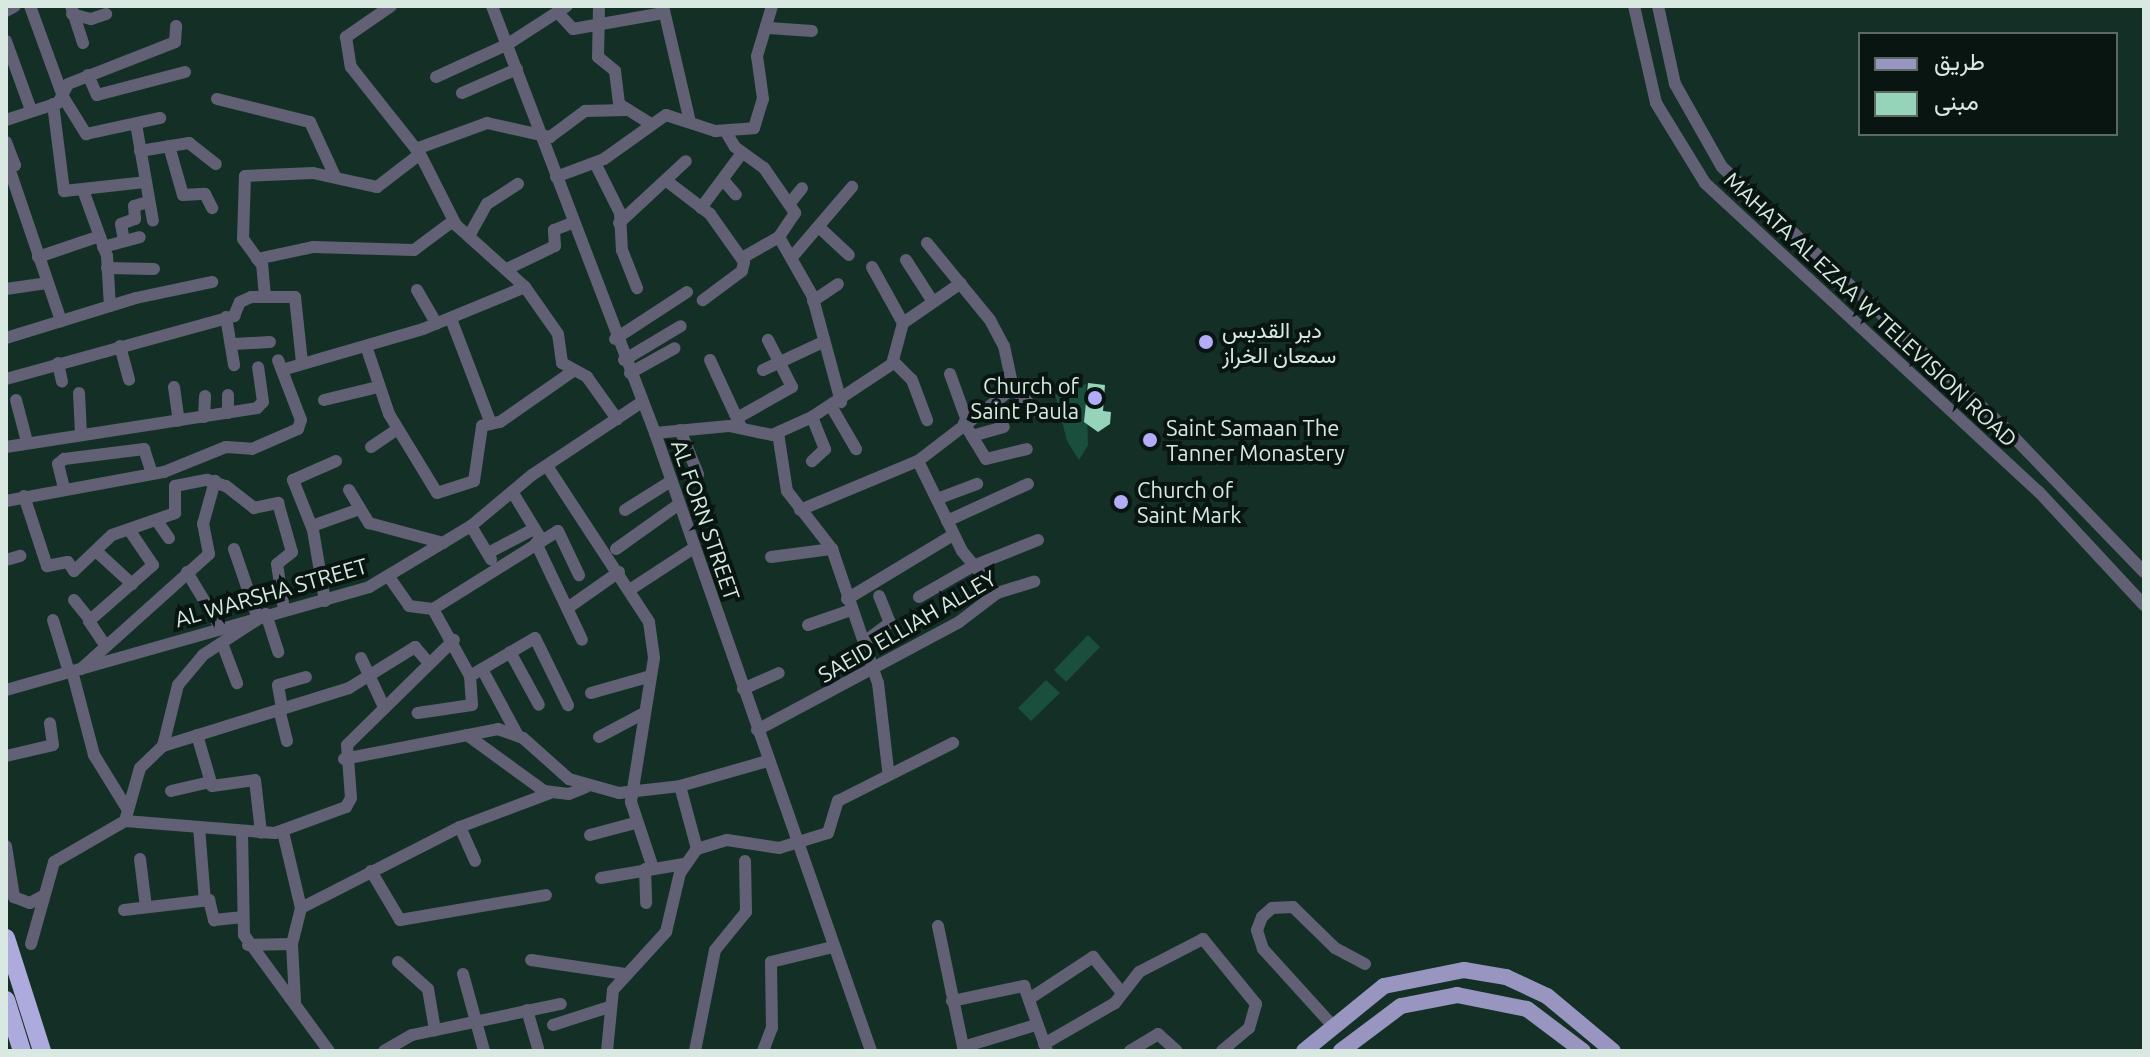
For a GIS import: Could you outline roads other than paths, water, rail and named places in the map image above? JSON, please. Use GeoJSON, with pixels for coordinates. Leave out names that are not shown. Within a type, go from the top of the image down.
{"type":"FeatureCollection","features":[{"type":"Feature","properties":{"kind":"highway"},"geometry":{"type":"LineString","coordinates":[[6,938],[42,1051]]}},
{"type":"Feature","properties":{"kind":"highway"},"geometry":{"type":"LineString","coordinates":[[6,1000],[22,1051]]}},
{"type":"Feature","properties":{"kind":"main road"},"geometry":{"type":"LineString","coordinates":[[1304,1051],[1332,1025],[1384,986],[1464,970],[1506,977],[1547,996],[1613,1051]]}},
{"type":"Feature","properties":{"kind":"main road"},"geometry":{"type":"LineString","coordinates":[[1341,1051],[1389,1012],[1457,995],[1527,1009],[1583,1051]]}},
{"type":"Feature","properties":{"kind":"street"},"geometry":{"type":"LineString","coordinates":[[6,11],[15,6]]}},
{"type":"Feature","properties":{"kind":"street"},"geometry":{"type":"LineString","coordinates":[[30,6],[59,97],[63,190],[145,182]]}},
{"type":"Feature","properties":{"kind":"street"},"geometry":{"type":"LineString","coordinates":[[391,6],[348,35],[344,45],[358,77],[418,152],[453,221],[509,268],[525,287],[550,319],[562,363],[587,377],[617,419]]}},
{"type":"Feature","properties":{"kind":"street","name":"AL FORN STREET"},"geometry":{"type":"LineString","coordinates":[[492,6],[615,339],[655,433],[796,845],[871,1051]]}},
{"type":"Feature","properties":{"kind":"street"},"geometry":{"type":"LineString","coordinates":[[599,6],[603,23],[598,57],[615,71],[617,96],[626,110]]}},
{"type":"Feature","properties":{"kind":"street"},"geometry":{"type":"LineString","coordinates":[[556,177],[595,163],[649,123],[666,115],[689,118],[726,132],[748,132],[758,121],[757,56],[769,28],[772,6]]}},
{"type":"Feature","properties":{"kind":"street","name":"MAHATA AL EZAA W TELEVISION ROAD"},"geometry":{"type":"LineString","coordinates":[[1634,6],[1647,79],[1683,154],[1735,212],[2039,492],[2144,605]]}},
{"type":"Feature","properties":{"kind":"street"},"geometry":{"type":"LineString","coordinates":[[436,77],[508,44],[563,10],[569,29],[663,9],[689,118]]}},
{"type":"Feature","properties":{"kind":"street","name":"MAHATA AL EZAA W TELEVISION ROAD"},"geometry":{"type":"LineString","coordinates":[[1661,9],[1675,84],[1705,142],[1749,196],[1825,262],[2055,477],[2144,572]]}},
{"type":"Feature","properties":{"kind":"street"},"geometry":{"type":"LineString","coordinates":[[71,10],[91,19],[106,14]]}},
{"type":"Feature","properties":{"kind":"street"},"geometry":{"type":"LineString","coordinates":[[71,10],[83,43]]}},
{"type":"Feature","properties":{"kind":"street"},"geometry":{"type":"LineString","coordinates":[[6,119],[59,97],[88,75],[175,42],[176,26]]}},
{"type":"Feature","properties":{"kind":"street"},"geometry":{"type":"LineString","coordinates":[[769,28],[812,31]]}},
{"type":"Feature","properties":{"kind":"street"},"geometry":{"type":"LineString","coordinates":[[6,41],[14,78],[31,110]]}},
{"type":"Feature","properties":{"kind":"street"},"geometry":{"type":"LineString","coordinates":[[462,93],[517,69]]}},
{"type":"Feature","properties":{"kind":"street"},"geometry":{"type":"LineString","coordinates":[[88,75],[100,95],[185,72]]}},
{"type":"Feature","properties":{"kind":"street"},"geometry":{"type":"LineString","coordinates":[[59,97],[86,134],[160,118]]}},
{"type":"Feature","properties":{"kind":"street"},"geometry":{"type":"LineString","coordinates":[[217,99],[310,122],[335,176]]}},
{"type":"Feature","properties":{"kind":"street"},"geometry":{"type":"LineString","coordinates":[[265,297],[257,259],[243,239],[245,176],[335,176],[359,185],[386,185],[418,152],[487,123],[541,135],[556,135],[592,108],[626,110],[649,123]]}},
{"type":"Feature","properties":{"kind":"street"},"geometry":{"type":"LineString","coordinates":[[136,124],[153,221]]}},
{"type":"Feature","properties":{"kind":"street"},"geometry":{"type":"LineString","coordinates":[[726,132],[742,153],[764,168],[795,213],[779,237],[742,258]]}},
{"type":"Feature","properties":{"kind":"street"},"geometry":{"type":"LineString","coordinates":[[6,142],[10,168],[61,321]]}},
{"type":"Feature","properties":{"kind":"street"},"geometry":{"type":"LineString","coordinates":[[1683,154],[1705,142]]}},
{"type":"Feature","properties":{"kind":"street"},"geometry":{"type":"LineString","coordinates":[[140,151],[194,144],[216,164]]}},
{"type":"Feature","properties":{"kind":"street"},"geometry":{"type":"LineString","coordinates":[[169,146],[183,195],[205,194],[212,208]]}},
{"type":"Feature","properties":{"kind":"street"},"geometry":{"type":"LineString","coordinates":[[736,195],[724,181],[723,172],[742,153]]}},
{"type":"Feature","properties":{"kind":"street"},"geometry":{"type":"LineString","coordinates":[[619,223],[668,182],[686,161]]}},
{"type":"Feature","properties":{"kind":"street"},"geometry":{"type":"LineString","coordinates":[[10,168],[29,162]]}},
{"type":"Feature","properties":{"kind":"street"},"geometry":{"type":"LineString","coordinates":[[595,163],[620,213],[619,223],[637,288]]}},
{"type":"Feature","properties":{"kind":"street"},"geometry":{"type":"LineString","coordinates":[[701,208],[724,181]]}},
{"type":"Feature","properties":{"kind":"street"},"geometry":{"type":"LineString","coordinates":[[668,182],[701,208],[742,258],[742,271],[703,300]]}},
{"type":"Feature","properties":{"kind":"street"},"geometry":{"type":"LineString","coordinates":[[469,236],[487,204],[518,184]]}},
{"type":"Feature","properties":{"kind":"street"},"geometry":{"type":"LineString","coordinates":[[793,256],[821,229],[852,187]]}},
{"type":"Feature","properties":{"kind":"street"},"geometry":{"type":"LineString","coordinates":[[790,203],[802,188]]}},
{"type":"Feature","properties":{"kind":"street"},"geometry":{"type":"LineString","coordinates":[[83,190],[102,241],[110,306]]}},
{"type":"Feature","properties":{"kind":"street"},"geometry":{"type":"LineString","coordinates":[[124,241],[121,224],[135,219],[134,206],[148,202]]}},
{"type":"Feature","properties":{"kind":"street"},"geometry":{"type":"LineString","coordinates":[[257,259],[313,247],[414,250],[453,221]]}},
{"type":"Feature","properties":{"kind":"street"},"geometry":{"type":"LineString","coordinates":[[509,268],[557,245],[554,230],[572,223]]}},
{"type":"Feature","properties":{"kind":"street"},"geometry":{"type":"LineString","coordinates":[[821,229],[849,255]]}},
{"type":"Feature","properties":{"kind":"street"},"geometry":{"type":"LineString","coordinates":[[38,257],[102,241],[140,237]]}},
{"type":"Feature","properties":{"kind":"street"},"geometry":{"type":"LineString","coordinates":[[779,237],[793,256],[813,301],[836,404],[856,449]]}},
{"type":"Feature","properties":{"kind":"street"},"geometry":{"type":"LineString","coordinates":[[927,243],[997,331],[1013,388],[1039,413]]}},
{"type":"Feature","properties":{"kind":"street"},"geometry":{"type":"LineString","coordinates":[[906,260],[933,302]]}},
{"type":"Feature","properties":{"kind":"street"},"geometry":{"type":"LineString","coordinates":[[1809,277],[1812,264],[1825,262]]}},
{"type":"Feature","properties":{"kind":"street"},"geometry":{"type":"LineString","coordinates":[[107,268],[131,264],[154,269]]}},
{"type":"Feature","properties":{"kind":"street"},"geometry":{"type":"LineString","coordinates":[[655,433],[739,423],[778,433],[836,404],[894,362],[903,323],[872,267]]}},
{"type":"Feature","properties":{"kind":"street"},"geometry":{"type":"LineString","coordinates":[[6,338],[110,306],[212,282]]}},
{"type":"Feature","properties":{"kind":"street"},"geometry":{"type":"LineString","coordinates":[[6,289],[47,283]]}},
{"type":"Feature","properties":{"kind":"street"},"geometry":{"type":"LineString","coordinates":[[903,323],[961,283]]}},
{"type":"Feature","properties":{"kind":"street"},"geometry":{"type":"LineString","coordinates":[[813,301],[838,284]]}},
{"type":"Feature","properties":{"kind":"street"},"geometry":{"type":"LineString","coordinates":[[6,501],[152,474],[226,447],[252,449],[298,429],[301,420],[280,365],[366,346],[437,324],[525,287]]}},
{"type":"Feature","properties":{"kind":"street"},"geometry":{"type":"LineString","coordinates":[[417,290],[437,324]]}},
{"type":"Feature","properties":{"kind":"street"},"geometry":{"type":"LineString","coordinates":[[615,339],[687,292]]}},
{"type":"Feature","properties":{"kind":"street"},"geometry":{"type":"LineString","coordinates":[[6,379],[236,314],[243,300],[265,297],[296,300],[302,362]]}},
{"type":"Feature","properties":{"kind":"street"},"geometry":{"type":"LineString","coordinates":[[226,317],[233,344],[234,365]]}},
{"type":"Feature","properties":{"kind":"street"},"geometry":{"type":"LineString","coordinates":[[451,319],[491,424]]}},
{"type":"Feature","properties":{"kind":"street"},"geometry":{"type":"LineString","coordinates":[[624,360],[681,326]]}},
{"type":"Feature","properties":{"kind":"street"},"geometry":{"type":"LineString","coordinates":[[739,423],[790,390],[781,363],[768,340]]}},
{"type":"Feature","properties":{"kind":"street"},"geometry":{"type":"LineString","coordinates":[[233,344],[270,342]]}},
{"type":"Feature","properties":{"kind":"street"},"geometry":{"type":"LineString","coordinates":[[763,370],[823,342]]}},
{"type":"Feature","properties":{"kind":"street"},"geometry":{"type":"LineString","coordinates":[[120,346],[129,380]]}},
{"type":"Feature","properties":{"kind":"street"},"geometry":{"type":"LineString","coordinates":[[366,346],[378,387],[398,429],[433,491],[441,493],[474,481],[480,468],[479,429],[573,371]]}},
{"type":"Feature","properties":{"kind":"street"},"geometry":{"type":"LineString","coordinates":[[630,373],[675,348]]}},
{"type":"Feature","properties":{"kind":"street"},"geometry":{"type":"LineString","coordinates":[[710,360],[739,423]]}},
{"type":"Feature","properties":{"kind":"street"},"geometry":{"type":"LineString","coordinates":[[894,362],[912,380],[927,420]]}},
{"type":"Feature","properties":{"kind":"street"},"geometry":{"type":"LineString","coordinates":[[58,363],[62,382]]}},
{"type":"Feature","properties":{"kind":"street"},"geometry":{"type":"LineString","coordinates":[[6,447],[263,405],[258,367]]}},
{"type":"Feature","properties":{"kind":"street"},"geometry":{"type":"LineString","coordinates":[[950,374],[965,422],[986,459],[1027,449]]}},
{"type":"Feature","properties":{"kind":"street"},"geometry":{"type":"LineString","coordinates":[[174,387],[179,421]]}},
{"type":"Feature","properties":{"kind":"street"},"geometry":{"type":"LineString","coordinates":[[324,400],[378,387]]}},
{"type":"Feature","properties":{"kind":"street"},"geometry":{"type":"LineString","coordinates":[[800,510],[918,461],[1013,388]]}},
{"type":"Feature","properties":{"kind":"street"},"geometry":{"type":"LineString","coordinates":[[79,393],[81,434]]}},
{"type":"Feature","properties":{"kind":"street"},"geometry":{"type":"LineString","coordinates":[[228,395],[228,413]]}},
{"type":"Feature","properties":{"kind":"street"},"geometry":{"type":"LineString","coordinates":[[204,417],[205,396]]}},
{"type":"Feature","properties":{"kind":"street"},"geometry":{"type":"LineString","coordinates":[[16,400],[27,442]]}},
{"type":"Feature","properties":{"kind":"street","name":"AL WARSHA STREET"},"geometry":{"type":"LineString","coordinates":[[6,690],[261,615],[325,601],[389,577],[471,526],[547,466],[642,402]]}},
{"type":"Feature","properties":{"kind":"street"},"geometry":{"type":"LineString","coordinates":[[812,417],[825,449],[812,461]]}},
{"type":"Feature","properties":{"kind":"street"},"geometry":{"type":"LineString","coordinates":[[972,436],[1004,427]]}},
{"type":"Feature","properties":{"kind":"street"},"geometry":{"type":"LineString","coordinates":[[371,447],[398,429]]}},
{"type":"Feature","properties":{"kind":"street"},"geometry":{"type":"LineString","coordinates":[[680,430],[698,474]]}},
{"type":"Feature","properties":{"kind":"street"},"geometry":{"type":"LineString","coordinates":[[778,433],[787,491],[832,549],[871,665],[888,770]]}},
{"type":"Feature","properties":{"kind":"street"},"geometry":{"type":"LineString","coordinates":[[64,488],[62,460],[144,449],[152,474]]}},
{"type":"Feature","properties":{"kind":"street"},"geometry":{"type":"LineString","coordinates":[[325,601],[312,528],[295,477],[336,461]]}},
{"type":"Feature","properties":{"kind":"street"},"geometry":{"type":"LineString","coordinates":[[918,461],[953,535],[973,566],[997,593]]}},
{"type":"Feature","properties":{"kind":"street"},"geometry":{"type":"LineString","coordinates":[[547,466],[631,589],[649,622],[651,676],[642,714],[632,792],[635,823],[649,869],[646,903]]}},
{"type":"Feature","properties":{"kind":"street"},"geometry":{"type":"LineString","coordinates":[[2039,492],[2055,477]]}},
{"type":"Feature","properties":{"kind":"street"},"geometry":{"type":"LineString","coordinates":[[24,496],[46,564],[53,568],[68,562],[76,571],[112,535],[175,513],[173,488],[215,481],[254,508],[278,503],[292,554],[277,564],[284,610]]}},
{"type":"Feature","properties":{"kind":"street"},"geometry":{"type":"LineString","coordinates":[[74,671],[210,551],[203,524],[215,481]]}},
{"type":"Feature","properties":{"kind":"street"},"geometry":{"type":"LineString","coordinates":[[625,510],[671,481]]}},
{"type":"Feature","properties":{"kind":"street"},"geometry":{"type":"LineString","coordinates":[[937,499],[977,484]]}},
{"type":"Feature","properties":{"kind":"street"},"geometry":{"type":"LineString","coordinates":[[947,521],[1028,484]]}},
{"type":"Feature","properties":{"kind":"street"},"geometry":{"type":"LineString","coordinates":[[349,490],[357,510],[379,529],[443,543]]}},
{"type":"Feature","properties":{"kind":"street"},"geometry":{"type":"LineString","coordinates":[[513,493],[537,537],[582,640]]}},
{"type":"Feature","properties":{"kind":"street"},"geometry":{"type":"LineString","coordinates":[[616,549],[679,504]]}},
{"type":"Feature","properties":{"kind":"street"},"geometry":{"type":"LineString","coordinates":[[287,533],[312,528],[357,510]]}},
{"type":"Feature","properties":{"kind":"street"},"geometry":{"type":"LineString","coordinates":[[157,521],[169,538]]}},
{"type":"Feature","properties":{"kind":"street"},"geometry":{"type":"LineString","coordinates":[[471,526],[497,568]]}},
{"type":"Feature","properties":{"kind":"street"},"geometry":{"type":"LineString","coordinates":[[90,620],[153,562],[130,531]]}},
{"type":"Feature","properties":{"kind":"street"},"geometry":{"type":"LineString","coordinates":[[488,553],[558,531],[579,575]]}},
{"type":"Feature","properties":{"kind":"street"},"geometry":{"type":"LineString","coordinates":[[808,625],[849,605],[953,535]]}},
{"type":"Feature","properties":{"kind":"street"},"geometry":{"type":"LineString","coordinates":[[389,577],[409,606],[433,609],[497,568],[537,537]]}},
{"type":"Feature","properties":{"kind":"street"},"geometry":{"type":"LineString","coordinates":[[919,597],[973,566],[1038,540]]}},
{"type":"Feature","properties":{"kind":"street"},"geometry":{"type":"LineString","coordinates":[[631,589],[694,548]]}},
{"type":"Feature","properties":{"kind":"street"},"geometry":{"type":"LineString","coordinates":[[234,549],[278,652]]}},
{"type":"Feature","properties":{"kind":"street"},"geometry":{"type":"LineString","coordinates":[[771,557],[832,549]]}},
{"type":"Feature","properties":{"kind":"street"},"geometry":{"type":"LineString","coordinates":[[96,551],[132,584]]}},
{"type":"Feature","properties":{"kind":"street"},"geometry":{"type":"LineString","coordinates":[[6,560],[20,556]]}},
{"type":"Feature","properties":{"kind":"street"},"geometry":{"type":"LineString","coordinates":[[187,572],[220,627]]}},
{"type":"Feature","properties":{"kind":"street"},"geometry":{"type":"LineString","coordinates":[[569,607],[619,572]]}},
{"type":"Feature","properties":{"kind":"street"},"geometry":{"type":"LineString","coordinates":[[143,574],[163,594]]}},
{"type":"Feature","properties":{"kind":"street","name":"SAEID ELLIAH ALLEY"},"geometry":{"type":"LineString","coordinates":[[757,730],[871,665],[959,622],[997,593],[1034,582]]}},
{"type":"Feature","properties":{"kind":"street"},"geometry":{"type":"LineString","coordinates":[[863,643],[890,623],[879,596]]}},
{"type":"Feature","properties":{"kind":"street"},"geometry":{"type":"LineString","coordinates":[[74,600],[105,645]]}},
{"type":"Feature","properties":{"kind":"street"},"geometry":{"type":"LineString","coordinates":[[418,713],[472,705],[470,676],[454,640],[433,609]]}},
{"type":"Feature","properties":{"kind":"street"},"geometry":{"type":"LineString","coordinates":[[163,746],[184,674],[261,615]]}},
{"type":"Feature","properties":{"kind":"street"},"geometry":{"type":"LineString","coordinates":[[53,620],[74,671],[94,755],[126,814]]}},
{"type":"Feature","properties":{"kind":"street"},"geometry":{"type":"LineString","coordinates":[[470,676],[537,639],[568,705]]}},
{"type":"Feature","properties":{"kind":"street"},"geometry":{"type":"LineString","coordinates":[[126,814],[199,827],[283,832],[349,803],[344,759],[347,745],[454,640]]}},
{"type":"Feature","properties":{"kind":"street"},"geometry":{"type":"LineString","coordinates":[[222,643],[237,683]]}},
{"type":"Feature","properties":{"kind":"street"},"geometry":{"type":"LineString","coordinates":[[31,944],[41,897],[59,856],[126,814],[140,768],[163,746],[368,678],[415,647],[429,663]]}},
{"type":"Feature","properties":{"kind":"street"},"geometry":{"type":"LineString","coordinates":[[510,652],[539,705]]}},
{"type":"Feature","properties":{"kind":"street"},"geometry":{"type":"LineString","coordinates":[[361,658],[384,707]]}},
{"type":"Feature","properties":{"kind":"street"},"geometry":{"type":"LineString","coordinates":[[482,669],[517,734],[559,772],[586,787]]}},
{"type":"Feature","properties":{"kind":"street"},"geometry":{"type":"LineString","coordinates":[[743,689],[779,673]]}},
{"type":"Feature","properties":{"kind":"street"},"geometry":{"type":"LineString","coordinates":[[591,693],[651,676]]}},
{"type":"Feature","properties":{"kind":"street"},"geometry":{"type":"LineString","coordinates":[[287,741],[278,685],[306,677]]}},
{"type":"Feature","properties":{"kind":"street"},"geometry":{"type":"LineString","coordinates":[[599,737],[642,714]]}},
{"type":"Feature","properties":{"kind":"street"},"geometry":{"type":"LineString","coordinates":[[6,756],[53,745],[50,723]]}},
{"type":"Feature","properties":{"kind":"street"},"geometry":{"type":"LineString","coordinates":[[344,759],[498,729],[517,734]]}},
{"type":"Feature","properties":{"kind":"street"},"geometry":{"type":"LineString","coordinates":[[197,735],[210,782]]}},
{"type":"Feature","properties":{"kind":"street"},"geometry":{"type":"LineString","coordinates":[[467,735],[550,793]]}},
{"type":"Feature","properties":{"kind":"street"},"geometry":{"type":"LineString","coordinates":[[607,1051],[609,1007],[625,974],[671,923],[684,864],[697,849],[727,840],[796,845],[830,831],[835,803],[888,770],[953,743]]}},
{"type":"Feature","properties":{"kind":"street"},"geometry":{"type":"LineString","coordinates":[[301,908],[460,827],[550,793],[586,787],[632,792],[680,786],[768,761]]}},
{"type":"Feature","properties":{"kind":"street"},"geometry":{"type":"LineString","coordinates":[[171,791],[210,782],[255,780],[261,833]]}},
{"type":"Feature","properties":{"kind":"street"},"geometry":{"type":"LineString","coordinates":[[680,786],[697,849]]}},
{"type":"Feature","properties":{"kind":"street"},"geometry":{"type":"LineString","coordinates":[[590,835],[635,823]]}},
{"type":"Feature","properties":{"kind":"street"},"geometry":{"type":"LineString","coordinates":[[199,827],[205,901],[214,920],[241,917]]}},
{"type":"Feature","properties":{"kind":"street"},"geometry":{"type":"LineString","coordinates":[[460,827],[475,861]]}},
{"type":"Feature","properties":{"kind":"street"},"geometry":{"type":"LineString","coordinates":[[242,831],[241,917],[248,945],[295,1001],[329,1051]]}},
{"type":"Feature","properties":{"kind":"street"},"geometry":{"type":"LineString","coordinates":[[283,832],[301,908],[292,944],[295,1001]]}},
{"type":"Feature","properties":{"kind":"street"},"geometry":{"type":"LineString","coordinates":[[6,846],[14,897],[30,903],[41,897]]}},
{"type":"Feature","properties":{"kind":"street"},"geometry":{"type":"LineString","coordinates":[[140,859],[146,907]]}},
{"type":"Feature","properties":{"kind":"street"},"geometry":{"type":"LineString","coordinates":[[695,1051],[715,950],[746,912],[745,861]]}},
{"type":"Feature","properties":{"kind":"street"},"geometry":{"type":"LineString","coordinates":[[601,878],[684,864]]}},
{"type":"Feature","properties":{"kind":"street"},"geometry":{"type":"LineString","coordinates":[[371,871],[400,920],[546,895]]}},
{"type":"Feature","properties":{"kind":"street"},"geometry":{"type":"LineString","coordinates":[[124,910],[205,901]]}},
{"type":"Feature","properties":{"kind":"street"},"geometry":{"type":"LineString","coordinates":[[1332,1025],[1263,949],[1257,937],[1262,917],[1279,906],[1293,907],[1335,948],[1365,964]]}},
{"type":"Feature","properties":{"kind":"street"},"geometry":{"type":"LineString","coordinates":[[938,926],[964,1049],[1036,1025]]}},
{"type":"Feature","properties":{"kind":"street"},"geometry":{"type":"LineString","coordinates":[[952,1001],[1021,985],[1029,999],[1045,1048],[1110,1007],[1139,972],[1206,939],[1256,1004],[1249,1028],[1222,1051]]}},
{"type":"Feature","properties":{"kind":"street"},"geometry":{"type":"LineString","coordinates":[[248,945],[292,944]]}},
{"type":"Feature","properties":{"kind":"street"},"geometry":{"type":"LineString","coordinates":[[763,1051],[772,1028],[771,962],[833,947]]}},
{"type":"Feature","properties":{"kind":"street"},"geometry":{"type":"LineString","coordinates":[[1029,999],[1093,957],[1122,993]]}},
{"type":"Feature","properties":{"kind":"street"},"geometry":{"type":"LineString","coordinates":[[531,960],[625,974]]}},
{"type":"Feature","properties":{"kind":"street"},"geometry":{"type":"LineString","coordinates":[[398,962],[428,989],[435,1030]]}},
{"type":"Feature","properties":{"kind":"street"},"geometry":{"type":"LineString","coordinates":[[463,974],[473,1021],[484,1051]]}},
{"type":"Feature","properties":{"kind":"street"},"geometry":{"type":"LineString","coordinates":[[384,1051],[435,1030],[561,1004]]}},
{"type":"Feature","properties":{"kind":"street"},"geometry":{"type":"LineString","coordinates":[[553,1025],[609,1007]]}},
{"type":"Feature","properties":{"kind":"street"},"geometry":{"type":"LineString","coordinates":[[527,1010],[538,1048]]}},
{"type":"Feature","properties":{"kind":"street"},"geometry":{"type":"LineString","coordinates":[[1130,1051],[1158,1034],[1177,1051]]}},
{"type":"Feature","properties":{"kind":"place","name":"دير القديس سمعان الخراز"},"geometry":{"type":"Point","coordinates":[1206,342]}},
{"type":"Feature","properties":{"kind":"place","name":"Church of Saint Paula"},"geometry":{"type":"Point","coordinates":[1095,398]}},
{"type":"Feature","properties":{"kind":"place","name":"Saint Samaan The Tanner Monastery"},"geometry":{"type":"Point","coordinates":[1150,440]}},
{"type":"Feature","properties":{"kind":"place","name":"Church of Saint Mark"},"geometry":{"type":"Point","coordinates":[1121,502]}}]}
